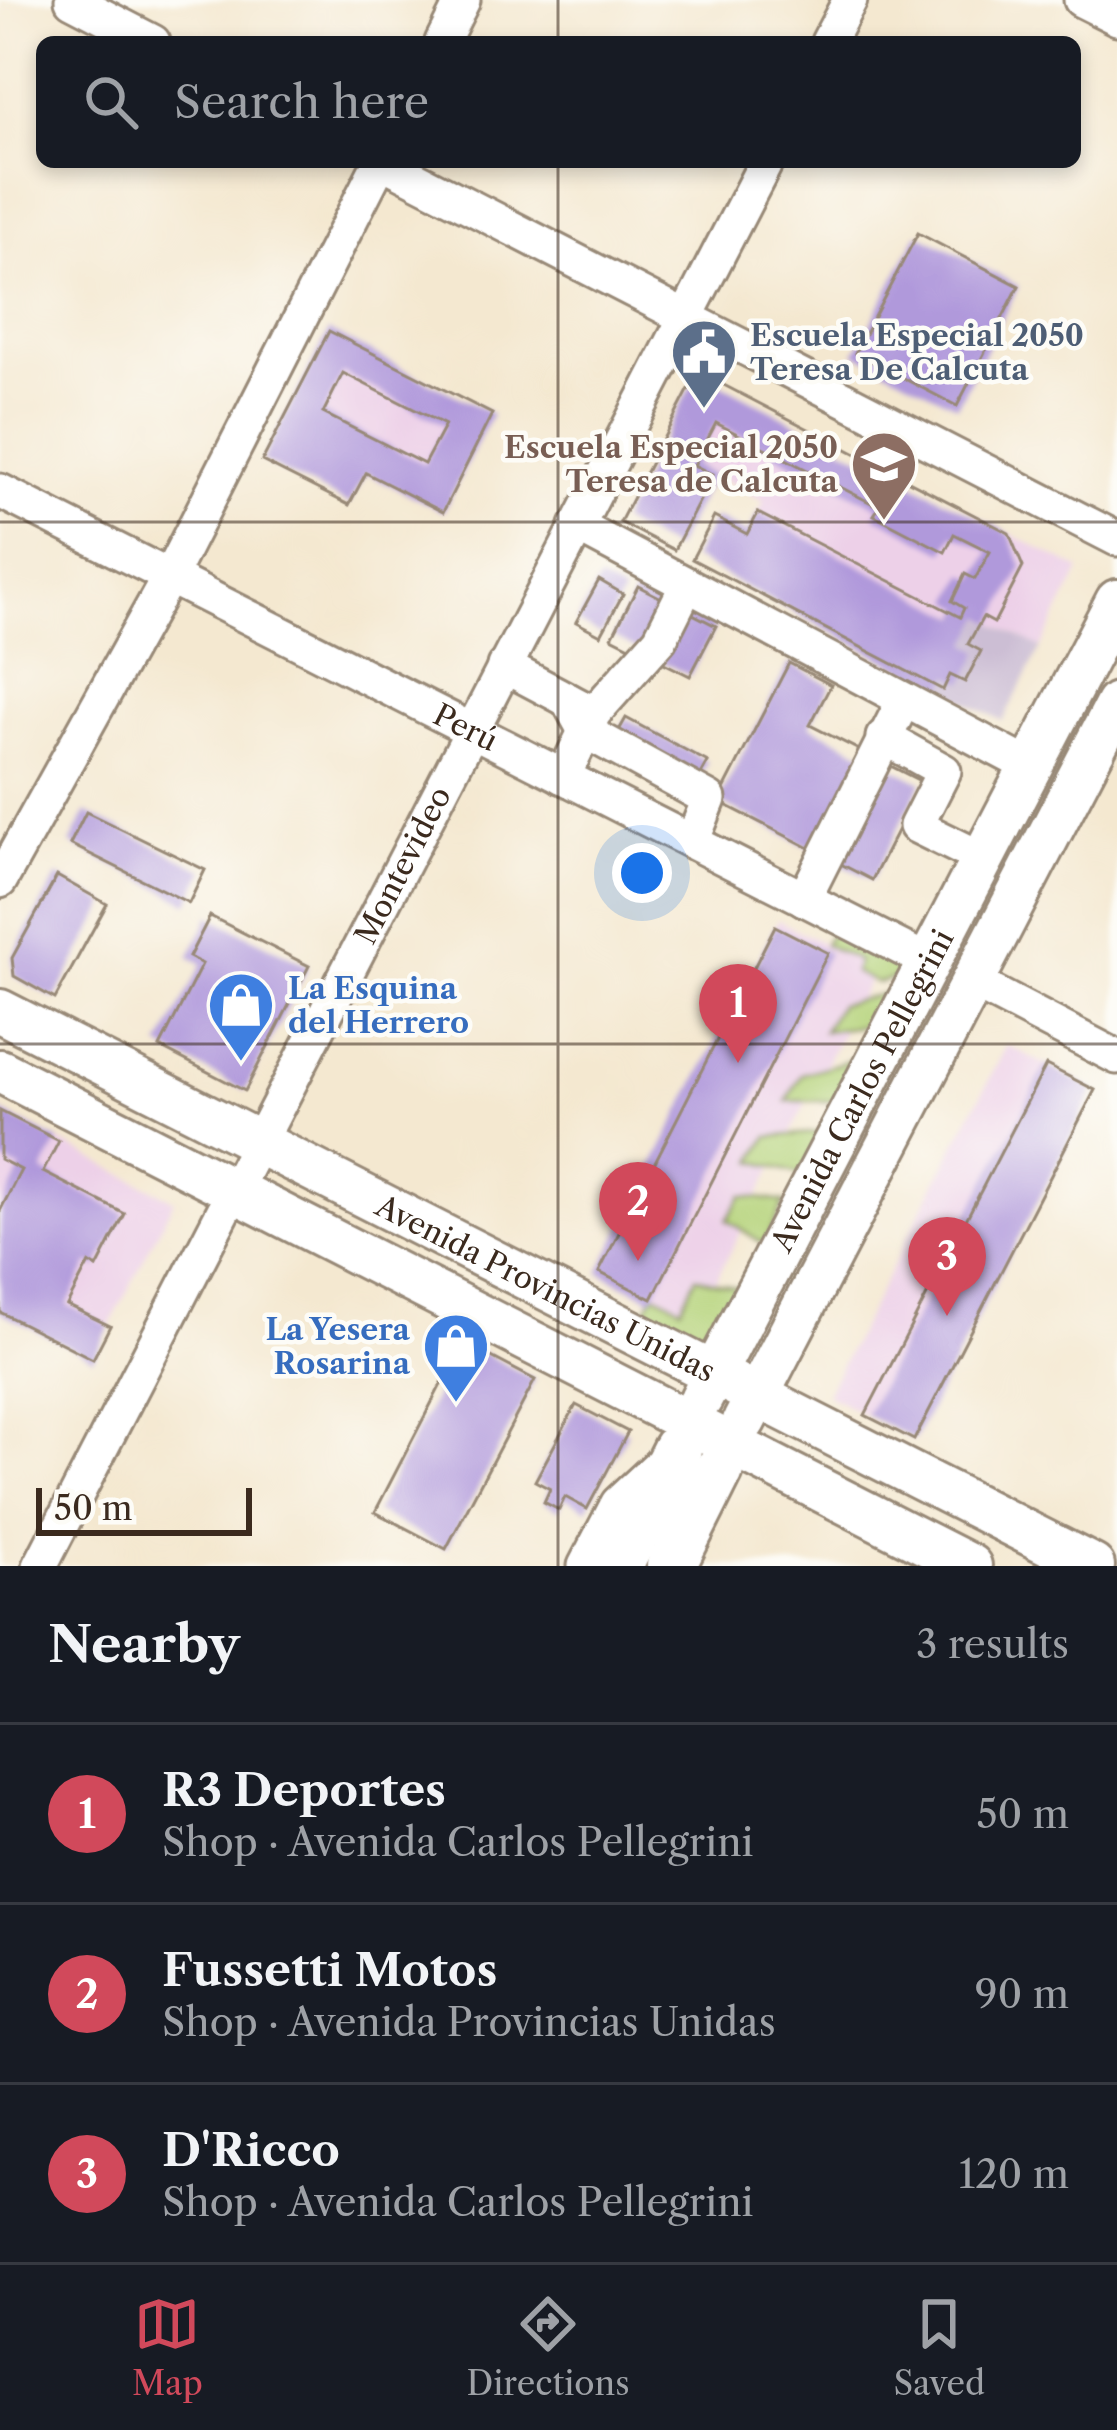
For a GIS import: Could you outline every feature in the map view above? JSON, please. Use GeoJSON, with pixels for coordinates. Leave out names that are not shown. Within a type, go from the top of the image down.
{"type":"FeatureCollection","features":[{"type":"Feature","properties":{"kind":"highway"},"geometry":{"type":"LineString","coordinates":[[618,1566],[704,1447]]}},
{"type":"Feature","properties":{"kind":"highway"},"geometry":{"type":"LineString","coordinates":[[670,1566],[704,1447]]}},
{"type":"Feature","properties":{"kind":"main road","name":"Avenida Carlos Pellegrini"},"geometry":{"type":"LineString","coordinates":[[704,1447],[713,1376],[1117,601]]}},
{"type":"Feature","properties":{"kind":"main road","name":"Avenida Carlos Pellegrini"},"geometry":{"type":"LineString","coordinates":[[704,1447],[756,1399],[1117,704]]}},
{"type":"Feature","properties":{"kind":"main road","name":"Avenida Provincias Unidas"},"geometry":{"type":"LineString","coordinates":[[0,1011],[756,1399],[1093,1566]]}},
{"type":"Feature","properties":{"kind":"main road","name":"Avenida Provincias Unidas"},"geometry":{"type":"LineString","coordinates":[[0,1071],[231,1190],[704,1447],[970,1566]]}},
{"type":"Feature","properties":{"kind":"street"},"geometry":{"type":"LineString","coordinates":[[72,0],[141,36]]}},
{"type":"Feature","properties":{"kind":"street"},"geometry":{"type":"LineString","coordinates":[[445,36],[464,0]]}},
{"type":"Feature","properties":{"kind":"street"},"geometry":{"type":"LineString","coordinates":[[831,36],[850,0]]}},
{"type":"Feature","properties":{"kind":"street"},"geometry":{"type":"LineString","coordinates":[[1081,0],[1117,18]]}},
{"type":"Feature","properties":{"kind":"street"},"geometry":{"type":"LineString","coordinates":[[0,881],[169,577],[378,168]]}},
{"type":"Feature","properties":{"kind":"street"},"geometry":{"type":"LineString","coordinates":[[393,168],[1117,539]]}},
{"type":"Feature","properties":{"kind":"street","name":"Montevideo"},"geometry":{"type":"LineString","coordinates":[[40,1566],[763,168]]}},
{"type":"Feature","properties":{"kind":"street","name":"Perú"},"geometry":{"type":"LineString","coordinates":[[0,491],[929,962]]}},
{"type":"Feature","properties":{"kind":"street"},"geometry":{"type":"LineString","coordinates":[[577,526],[1031,767]]}},
{"type":"Feature","properties":{"kind":"street"},"geometry":{"type":"LineString","coordinates":[[563,777],[582,715],[660,639],[687,585]]}},
{"type":"Feature","properties":{"kind":"street"},"geometry":{"type":"LineString","coordinates":[[504,666],[709,800],[692,842]]}},
{"type":"Feature","properties":{"kind":"street"},"geometry":{"type":"LineString","coordinates":[[803,899],[904,700]]}},
{"type":"Feature","properties":{"kind":"street"},"geometry":{"type":"LineString","coordinates":[[883,737],[944,771],[916,826],[983,859]]}},
{"type":"Feature","properties":{"kind":"street"},"geometry":{"type":"LineString","coordinates":[[973,982],[1117,1057]]}},
{"type":"Feature","properties":{"kind":"street","name":"Avenida Carlos Pellegrini"},"geometry":{"type":"LineString","coordinates":[[585,1566],[618,1504],[704,1447]]}},
{"type":"Feature","properties":{"kind":"street","name":"Avenida Carlos Pellegrini"},"geometry":{"type":"LineString","coordinates":[[696,1566],[704,1447]]}},
{"type":"Feature","properties":{"kind":"shaded area"},"geometry":{"type":"Polygon","coordinates":[[[329,331],[492,414],[443,512],[366,473],[349,505],[263,461],[329,331]]]}},
{"type":"Feature","properties":{"kind":"shaded area","name":"Escuela Especial 2050 Teresa de Calcuta"},"geometry":{"type":"Polygon","coordinates":[[[716,381],[1081,570],[1041,648],[965,608],[960,617],[758,513],[764,501],[659,446],[690,387],[716,381]]]}},
{"type":"Feature","properties":{"kind":"shaded area"},"geometry":{"type":"Polygon","coordinates":[[[758,513],[959,617],[964,608],[1041,648],[1003,721],[725,577],[758,513]]]}},
{"type":"Feature","properties":{"kind":"shaded area"},"geometry":{"type":"Polygon","coordinates":[[[778,920],[874,970],[695,1321],[599,1272],[778,920]]]}},
{"type":"Feature","properties":{"kind":"shaded area"},"geometry":{"type":"Polygon","coordinates":[[[1007,1045],[1095,1090],[914,1440],[826,1394],[1007,1045]]]}},
{"type":"Feature","properties":{"kind":"shaded area"},"geometry":{"type":"Polygon","coordinates":[[[0,1111],[174,1200],[93,1359],[0,1312],[0,1111]]]}},
{"type":"Feature","properties":{"kind":"green space"},"geometry":{"type":"Polygon","coordinates":[[[837,922],[894,955],[899,977],[877,983],[854,972],[858,961],[824,944],[837,922]]]}},
{"type":"Feature","properties":{"kind":"green space"},"geometry":{"type":"Polygon","coordinates":[[[894,991],[877,1024],[823,1031],[839,1005],[894,991]]]}},
{"type":"Feature","properties":{"kind":"green space"},"geometry":{"type":"Polygon","coordinates":[[[861,1057],[837,1101],[787,1101],[802,1074],[861,1057]]]}},
{"type":"Feature","properties":{"kind":"green space"},"geometry":{"type":"Polygon","coordinates":[[[823,1132],[802,1175],[754,1161],[768,1137],[823,1132]]]}},
{"type":"Feature","properties":{"kind":"green space"},"geometry":{"type":"Polygon","coordinates":[[[742,1196],[785,1202],[764,1244],[727,1220],[742,1196]]]}},
{"type":"Feature","properties":{"kind":"green space"},"geometry":{"type":"Polygon","coordinates":[[[696,1277],[741,1288],[714,1341],[672,1332],[642,1317],[655,1293],[681,1307],[696,1277]]]}},
{"type":"Feature","properties":{"kind":"building"},"geometry":{"type":"Polygon","coordinates":[[[918,233],[1019,286],[957,406],[855,353],[918,233]]]}},
{"type":"Feature","properties":{"kind":"building"},"geometry":{"type":"Polygon","coordinates":[[[329,331],[492,414],[443,512],[366,473],[349,505],[262,461],[329,331]],[[343,373],[323,413],[424,464],[445,425],[343,373]]]}},
{"type":"Feature","properties":{"kind":"building"},"geometry":{"type":"Polygon","coordinates":[[[716,381],[1009,533],[1023,567],[994,623],[983,617],[968,644],[981,651],[965,682],[950,675],[943,690],[692,559],[714,517],[747,534],[758,513],[960,617],[964,608],[952,601],[965,574],[975,579],[990,552],[954,534],[945,552],[874,515],[879,507],[716,423],[694,465],[713,475],[674,550],[620,522],[690,387],[716,381]]]}},
{"type":"Feature","properties":{"kind":"building"},"geometry":{"type":"Polygon","coordinates":[[[599,580],[623,594],[601,635],[576,622],[599,580]]]}},
{"type":"Feature","properties":{"kind":"building"},"geometry":{"type":"Polygon","coordinates":[[[638,586],[716,626],[690,676],[612,637],[638,586]]]}},
{"type":"Feature","properties":{"kind":"building"},"geometry":{"type":"Polygon","coordinates":[[[789,663],[831,685],[810,725],[922,782],[872,880],[718,801],[789,663]]]}},
{"type":"Feature","properties":{"kind":"building"},"geometry":{"type":"Polygon","coordinates":[[[626,718],[708,762],[699,778],[617,734],[626,718]]]}},
{"type":"Feature","properties":{"kind":"building"},"geometry":{"type":"Polygon","coordinates":[[[86,812],[205,870],[189,903],[70,844],[86,812]]]}},
{"type":"Feature","properties":{"kind":"building"},"geometry":{"type":"Polygon","coordinates":[[[57,876],[107,904],[55,999],[14,976],[12,958],[57,876]]]}},
{"type":"Feature","properties":{"kind":"building"},"geometry":{"type":"Polygon","coordinates":[[[210,916],[309,966],[245,1091],[160,1047],[202,964],[189,957],[210,916]]]}},
{"type":"Feature","properties":{"kind":"building"},"geometry":{"type":"Polygon","coordinates":[[[775,926],[828,953],[652,1299],[599,1272],[775,926]]]}},
{"type":"Feature","properties":{"kind":"building"},"geometry":{"type":"Polygon","coordinates":[[[1046,1065],[1095,1090],[914,1440],[865,1415],[1046,1065]]]}},
{"type":"Feature","properties":{"kind":"building"},"geometry":{"type":"Polygon","coordinates":[[[0,1111],[59,1141],[43,1172],[125,1214],[97,1268],[89,1263],[67,1305],[110,1326],[93,1359],[0,1312],[0,1211],[21,1170],[0,1159],[0,1111]]]}},
{"type":"Feature","properties":{"kind":"building"},"geometry":{"type":"Polygon","coordinates":[[[463,1342],[535,1380],[446,1549],[375,1512],[463,1342]]]}},
{"type":"Feature","properties":{"kind":"building"},"geometry":{"type":"Polygon","coordinates":[[[576,1405],[628,1432],[587,1509],[565,1497],[559,1510],[544,1502],[550,1489],[535,1481],[576,1405]]]}},
{"type":"Feature","properties":{"kind":"place","name":"Escuela Especial 2050 Teresa De Calcuta"},"geometry":{"type":"Point","coordinates":[704,411]}},
{"type":"Feature","properties":{"kind":"place","name":"Escuela Especial 2050 Teresa de Calcuta"},"geometry":{"type":"Point","coordinates":[884,523]}},
{"type":"Feature","properties":{"kind":"place","name":"R3 Deportes"},"geometry":{"type":"Point","coordinates":[738,1063]}},
{"type":"Feature","properties":{"kind":"place","name":"La Esquina del Herrero"},"geometry":{"type":"Point","coordinates":[241,1064]}},
{"type":"Feature","properties":{"kind":"place","name":"Fussetti Motos"},"geometry":{"type":"Point","coordinates":[638,1261]}},
{"type":"Feature","properties":{"kind":"place","name":"D'Ricco"},"geometry":{"type":"Point","coordinates":[947,1316]}},
{"type":"Feature","properties":{"kind":"place","name":"La Yesera Rosarina"},"geometry":{"type":"Point","coordinates":[456,1405]}}]}
